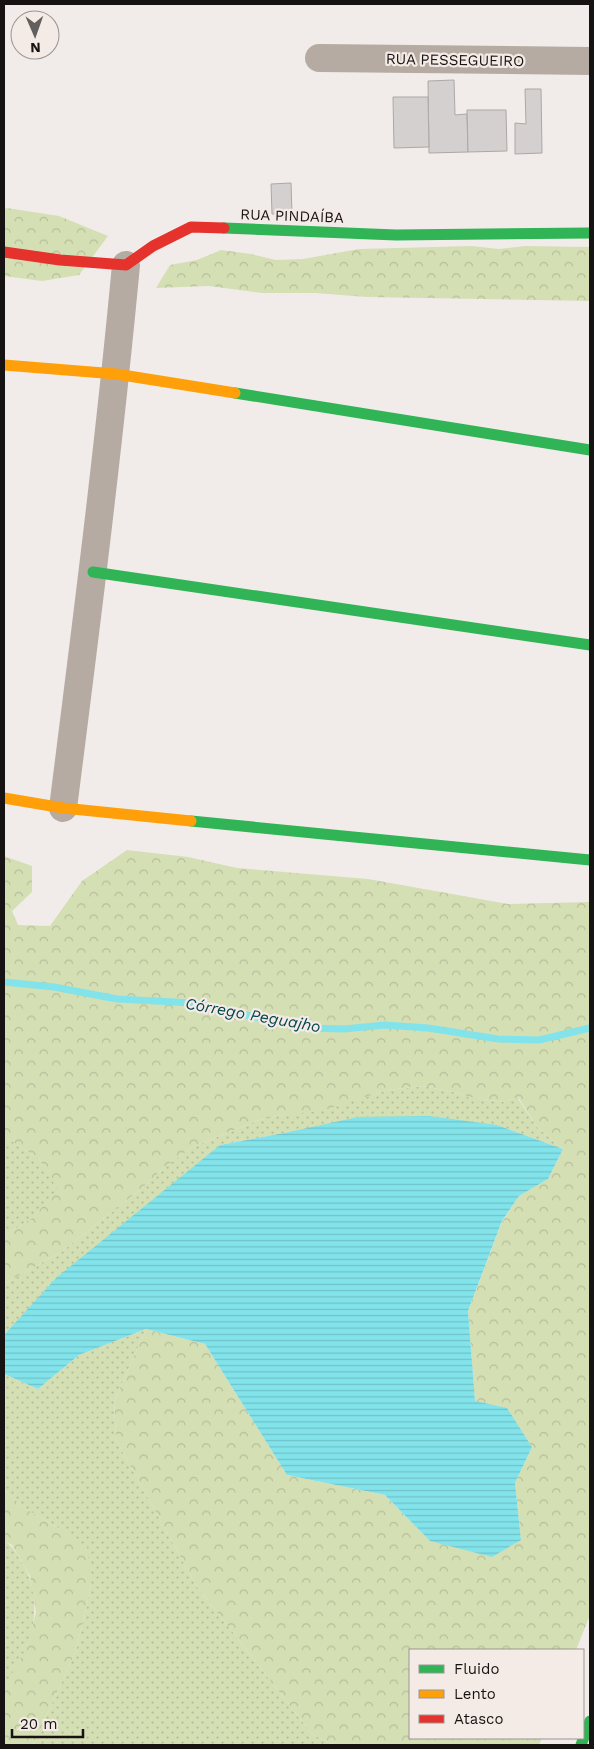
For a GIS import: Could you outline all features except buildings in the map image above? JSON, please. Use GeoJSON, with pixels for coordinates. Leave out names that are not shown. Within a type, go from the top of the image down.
{"type":"FeatureCollection","features":[{"type":"Feature","properties":{"kind":"street","name":"RUA PESSEGUEIRO"},"geometry":{"type":"LineString","coordinates":[[319,58],[590,62]]}},
{"type":"Feature","properties":{"kind":"street","name":"RUA PINDAÍBA"},"geometry":{"type":"LineString","coordinates":[[126,265],[153,246],[191,227],[396,234],[590,233]]}},
{"type":"Feature","properties":{"kind":"street"},"geometry":{"type":"LineString","coordinates":[[4,252],[60,260],[126,265],[116,374],[63,808]]}},
{"type":"Feature","properties":{"kind":"street"},"geometry":{"type":"LineString","coordinates":[[4,365],[116,374],[590,450]]}},
{"type":"Feature","properties":{"kind":"street"},"geometry":{"type":"LineString","coordinates":[[93,572],[590,645]]}},
{"type":"Feature","properties":{"kind":"street"},"geometry":{"type":"LineString","coordinates":[[4,798],[63,808],[590,860]]}},
{"type":"Feature","properties":{"kind":"street"},"geometry":{"type":"LineString","coordinates":[[584,1737],[590,1721]]}},
{"type":"Feature","properties":{"kind":"green space"},"geometry":{"type":"Polygon","coordinates":[[[4,209],[59,216],[108,236],[79,275],[42,281],[4,276],[4,209]]]}},
{"type":"Feature","properties":{"kind":"green space"},"geometry":{"type":"Polygon","coordinates":[[[472,246],[499,249],[525,246],[590,247],[590,301],[262,293],[209,286],[156,288],[170,265],[197,260],[221,250],[276,260],[303,259],[359,249],[472,246]]]}},
{"type":"Feature","properties":{"kind":"green space"},"geometry":{"type":"Polygon","coordinates":[[[127,850],[188,857],[237,868],[368,879],[508,904],[590,902],[590,1615],[576,1649],[409,1649],[409,1739],[542,1739],[539,1745],[334,1745],[312,1734],[196,1585],[116,1440],[114,1402],[146,1329],[205,1344],[287,1475],[385,1495],[430,1541],[521,1540],[515,1483],[532,1447],[507,1409],[475,1402],[468,1311],[502,1222],[519,1196],[548,1179],[563,1149],[537,1127],[518,1097],[503,1102],[468,1097],[459,1093],[423,1086],[388,1090],[321,1111],[283,1115],[259,1120],[195,1146],[167,1165],[141,1189],[61,1252],[4,1284],[4,1236],[31,1219],[58,1190],[39,1159],[7,1138],[4,1138],[4,856],[32,866],[32,892],[12,911],[18,925],[50,926],[82,881],[127,850]]]}},
{"type":"Feature","properties":{"kind":"green space"},"geometry":{"type":"Polygon","coordinates":[[[423,1086],[459,1093],[468,1097],[503,1102],[517,1097],[537,1127],[563,1149],[497,1125],[289,1132],[220,1145],[4,1335],[4,1284],[61,1252],[141,1189],[167,1165],[195,1146],[259,1120],[355,1100],[388,1090],[423,1086]]]}},
{"type":"Feature","properties":{"kind":"green space"},"geometry":{"type":"Polygon","coordinates":[[[4,1138],[7,1138],[39,1159],[59,1190],[31,1219],[4,1236],[4,1138]]]}},
{"type":"Feature","properties":{"kind":"green space"},"geometry":{"type":"Polygon","coordinates":[[[146,1329],[114,1402],[116,1440],[196,1585],[312,1734],[334,1745],[33,1745],[75,1653],[91,1583],[57,1527],[26,1509],[4,1490],[4,1374],[38,1389],[79,1355],[146,1329]]]}},
{"type":"Feature","properties":{"kind":"green space"},"geometry":{"type":"Polygon","coordinates":[[[4,1490],[26,1509],[87,1547],[91,1583],[75,1653],[33,1745],[4,1745],[4,1693],[10,1677],[27,1647],[36,1612],[30,1576],[12,1545],[4,1541],[4,1490]]]}},
{"type":"Feature","properties":{"kind":"green space"},"geometry":{"type":"Polygon","coordinates":[[[4,1541],[15,1551],[28,1573],[33,1594],[34,1616],[27,1647],[4,1693],[4,1541]]]}},
{"type":"Feature","properties":{"kind":"water"},"geometry":{"type":"Polygon","coordinates":[[[429,1116],[497,1125],[563,1149],[548,1179],[519,1196],[502,1221],[468,1311],[475,1401],[507,1408],[532,1447],[515,1483],[521,1540],[492,1557],[430,1541],[385,1495],[287,1475],[205,1344],[146,1329],[79,1355],[38,1389],[4,1374],[4,1335],[56,1278],[220,1145],[358,1117],[429,1116]]]}},
{"type":"Feature","properties":{"kind":"waterway","name":"Córrego Peguajho"},"geometry":{"type":"LineString","coordinates":[[4,982],[54,987],[117,999],[193,1003],[304,1028],[344,1029],[385,1025],[428,1028],[498,1039],[539,1040],[590,1028]]}},
{"type":"Feature","properties":{"kind":"traffic: fast"},"geometry":{"type":"LineString","coordinates":[[224,228],[396,235],[590,233]]}},
{"type":"Feature","properties":{"kind":"traffic: fast"},"geometry":{"type":"LineString","coordinates":[[235,393],[590,450]]}},
{"type":"Feature","properties":{"kind":"traffic: fast"},"geometry":{"type":"LineString","coordinates":[[93,572],[590,645]]}},
{"type":"Feature","properties":{"kind":"traffic: fast"},"geometry":{"type":"LineString","coordinates":[[191,821],[590,860]]}},
{"type":"Feature","properties":{"kind":"traffic: fast"},"geometry":{"type":"LineString","coordinates":[[584,1737],[590,1721]]}},
{"type":"Feature","properties":{"kind":"traffic: fast"},"geometry":{"type":"LineString","coordinates":[[581,1745],[583,1739]]}},
{"type":"Feature","properties":{"kind":"traffic: slow"},"geometry":{"type":"LineString","coordinates":[[4,365],[116,374],[235,393]]}},
{"type":"Feature","properties":{"kind":"traffic: slow"},"geometry":{"type":"LineString","coordinates":[[4,798],[63,808],[191,821]]}},
{"type":"Feature","properties":{"kind":"traffic: jam"},"geometry":{"type":"LineString","coordinates":[[4,252],[60,260],[126,265],[153,246],[191,227],[224,228]]}}]}
